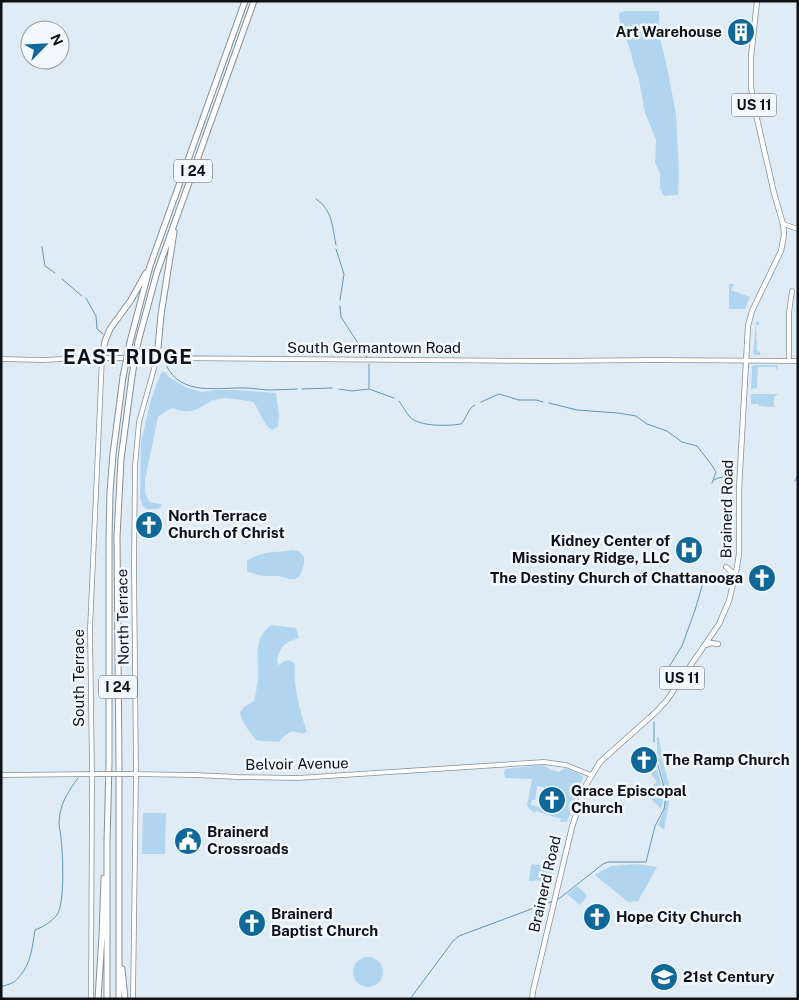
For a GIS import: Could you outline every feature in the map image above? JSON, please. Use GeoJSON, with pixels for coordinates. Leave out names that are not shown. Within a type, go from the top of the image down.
{"type":"FeatureCollection","features":[{"type":"Feature","properties":{"kind":"highway","name":"I 24"},"geometry":{"type":"LineString","coordinates":[[107,999],[110,492],[123,376],[150,266],[245,1]]}},
{"type":"Feature","properties":{"kind":"highway","name":"I 24"},"geometry":{"type":"LineString","coordinates":[[119,999],[118,493],[132,376],[138,342],[157,272],[254,1]]}},
{"type":"Feature","properties":{"kind":"highway"},"geometry":{"type":"LineString","coordinates":[[157,358],[160,314],[176,220]]}},
{"type":"Feature","properties":{"kind":"highway"},"geometry":{"type":"LineString","coordinates":[[102,358],[105,341],[110,329],[131,300],[150,266]]}},
{"type":"Feature","properties":{"kind":"highway"},"geometry":{"type":"LineString","coordinates":[[98,999],[103,884],[107,843]]}},
{"type":"Feature","properties":{"kind":"highway"},"geometry":{"type":"LineString","coordinates":[[119,936],[125,999]]}},
{"type":"Feature","properties":{"kind":"main road","name":"Brainerd Road"},"geometry":{"type":"LineString","coordinates":[[532,999],[574,819],[584,789],[596,766],[664,704],[719,624],[729,601],[735,579],[739,554],[738,488],[748,326],[752,311],[781,251],[784,235],[751,87],[751,58],[757,1]]}},
{"type":"Feature","properties":{"kind":"main road"},"geometry":{"type":"LineString","coordinates":[[726,567],[732,572],[735,579]]}},
{"type":"Feature","properties":{"kind":"main road"},"geometry":{"type":"LineString","coordinates":[[704,645],[718,644]]}},
{"type":"Feature","properties":{"kind":"street"},"geometry":{"type":"LineString","coordinates":[[783,224],[798,228]]}},
{"type":"Feature","properties":{"kind":"street"},"geometry":{"type":"LineString","coordinates":[[789,360],[789,313],[792,291]]}},
{"type":"Feature","properties":{"kind":"street","name":"South Terrace"},"geometry":{"type":"LineString","coordinates":[[91,999],[92,774],[90,629],[102,358]]}},
{"type":"Feature","properties":{"kind":"street","name":"North Terrace"},"geometry":{"type":"LineString","coordinates":[[133,999],[136,774],[135,466],[139,422],[157,358]]}},
{"type":"Feature","properties":{"kind":"street","name":"South Germantown Road"},"geometry":{"type":"LineString","coordinates":[[1,359],[798,361]]}},
{"type":"Feature","properties":{"kind":"street","name":"Belvoir Avenue"},"geometry":{"type":"LineString","coordinates":[[1,775],[136,774],[298,778],[544,762],[566,765],[591,775]]}},
{"type":"Feature","properties":{"kind":"shaded area"},"geometry":{"type":"Polygon","coordinates":[[[625,11],[659,11],[659,30],[676,114],[679,174],[678,195],[664,196],[660,189],[660,174],[655,163],[656,140],[645,113],[639,80],[620,24],[619,13],[625,11]]]}},
{"type":"Feature","properties":{"kind":"shaded area"},"geometry":{"type":"Polygon","coordinates":[[[729,284],[734,284],[731,290],[750,297],[745,309],[729,309],[729,284]]]}},
{"type":"Feature","properties":{"kind":"shaded area"},"geometry":{"type":"Polygon","coordinates":[[[759,321],[759,325],[756,325],[757,351],[760,352],[760,355],[754,355],[756,322],[759,321]]]}},
{"type":"Feature","properties":{"kind":"shaded area"},"geometry":{"type":"Polygon","coordinates":[[[778,365],[778,368],[777,370],[776,367],[758,367],[757,388],[751,389],[752,366],[778,365]]]}},
{"type":"Feature","properties":{"kind":"shaded area"},"geometry":{"type":"Polygon","coordinates":[[[164,371],[169,377],[185,387],[202,392],[236,390],[276,393],[279,414],[278,426],[272,430],[269,428],[253,402],[233,399],[223,398],[214,400],[192,411],[181,411],[173,408],[166,411],[158,417],[145,480],[145,494],[150,502],[161,504],[161,507],[158,509],[146,509],[142,505],[140,498],[141,441],[151,400],[160,375],[164,371]]]}},
{"type":"Feature","properties":{"kind":"shaded area"},"geometry":{"type":"Polygon","coordinates":[[[751,394],[778,394],[774,397],[774,407],[751,404],[751,394]]]}},
{"type":"Feature","properties":{"kind":"shaded area"},"geometry":{"type":"Polygon","coordinates":[[[299,551],[304,557],[304,565],[300,576],[295,579],[264,576],[247,572],[247,561],[253,557],[264,553],[299,551]]]}},
{"type":"Feature","properties":{"kind":"shaded area"},"geometry":{"type":"Polygon","coordinates":[[[271,625],[296,628],[299,638],[284,646],[277,662],[279,665],[290,660],[295,664],[296,690],[307,732],[292,731],[279,742],[256,740],[244,723],[240,712],[254,701],[258,677],[259,643],[265,631],[271,625]]]}},
{"type":"Feature","properties":{"kind":"shaded area"},"geometry":{"type":"Polygon","coordinates":[[[657,737],[659,737],[671,792],[664,830],[658,825],[665,806],[666,791],[657,754],[657,737]]]}},
{"type":"Feature","properties":{"kind":"shaded area"},"geometry":{"type":"Polygon","coordinates":[[[543,765],[559,772],[565,768],[583,777],[567,822],[560,822],[561,819],[536,811],[534,813],[527,806],[532,779],[505,778],[504,772],[506,769],[543,765]],[[537,786],[535,800],[532,800],[531,805],[548,809],[548,812],[554,813],[559,802],[557,801],[559,792],[547,791],[545,788],[537,786]]]}},
{"type":"Feature","properties":{"kind":"shaded area"},"geometry":{"type":"Polygon","coordinates":[[[657,769],[664,795],[661,809],[650,798],[656,791],[652,786],[657,782],[651,774],[657,769]]]}},
{"type":"Feature","properties":{"kind":"shaded area"},"geometry":{"type":"Polygon","coordinates":[[[143,813],[166,813],[165,854],[142,854],[143,813]]]}},
{"type":"Feature","properties":{"kind":"shaded area"},"geometry":{"type":"Polygon","coordinates":[[[531,864],[555,867],[552,880],[529,881],[531,864]]]}},
{"type":"Feature","properties":{"kind":"shaded area"},"geometry":{"type":"Polygon","coordinates":[[[637,864],[657,867],[638,901],[628,902],[595,875],[611,866],[637,864]]]}},
{"type":"Feature","properties":{"kind":"shaded area"},"geometry":{"type":"Polygon","coordinates":[[[577,886],[587,897],[580,905],[567,894],[577,886]]]}},
{"type":"Feature","properties":{"kind":"shaded area"},"geometry":{"type":"Polygon","coordinates":[[[368,957],[378,962],[383,972],[378,982],[368,987],[358,982],[353,972],[358,962],[368,957]]]}},
{"type":"Feature","properties":{"kind":"waterway"},"geometry":{"type":"LineString","coordinates":[[316,199],[329,214],[336,245]]}},
{"type":"Feature","properties":{"kind":"waterway"},"geometry":{"type":"LineString","coordinates":[[42,247],[45,266],[55,273]]}},
{"type":"Feature","properties":{"kind":"waterway"},"geometry":{"type":"LineString","coordinates":[[336,249],[344,274],[340,300]]}},
{"type":"Feature","properties":{"kind":"waterway"},"geometry":{"type":"LineString","coordinates":[[62,279],[82,296]]}},
{"type":"Feature","properties":{"kind":"waterway"},"geometry":{"type":"LineString","coordinates":[[86,298],[96,316],[97,329],[103,334]]}},
{"type":"Feature","properties":{"kind":"waterway"},"geometry":{"type":"LineString","coordinates":[[340,306],[341,317],[367,357]]}},
{"type":"Feature","properties":{"kind":"waterway"},"geometry":{"type":"LineString","coordinates":[[369,364],[369,388]]}},
{"type":"Feature","properties":{"kind":"waterway"},"geometry":{"type":"LineString","coordinates":[[166,365],[181,382],[201,388],[297,389]]}},
{"type":"Feature","properties":{"kind":"waterway"},"geometry":{"type":"LineString","coordinates":[[302,389],[332,388]]}},
{"type":"Feature","properties":{"kind":"waterway"},"geometry":{"type":"LineString","coordinates":[[339,389],[352,391],[369,389],[394,398]]}},
{"type":"Feature","properties":{"kind":"waterway"},"geometry":{"type":"LineString","coordinates":[[481,402],[499,394],[519,400],[543,402]]}},
{"type":"Feature","properties":{"kind":"waterway"},"geometry":{"type":"LineString","coordinates":[[399,401],[414,420],[434,425],[461,424],[470,409],[475,405]]}},
{"type":"Feature","properties":{"kind":"waterway"},"geometry":{"type":"LineString","coordinates":[[549,403],[577,410],[636,416],[647,424],[667,431],[682,442],[697,446],[716,472],[712,483]]}},
{"type":"Feature","properties":{"kind":"waterway"},"geometry":{"type":"LineString","coordinates":[[795,481],[798,475]]}},
{"type":"Feature","properties":{"kind":"waterway"},"geometry":{"type":"LineString","coordinates":[[714,480],[723,477]]}},
{"type":"Feature","properties":{"kind":"waterway"},"geometry":{"type":"LineString","coordinates":[[667,670],[682,646],[706,573]]}},
{"type":"Feature","properties":{"kind":"waterway"},"geometry":{"type":"LineString","coordinates":[[654,722],[654,742]]}},
{"type":"Feature","properties":{"kind":"waterway"},"geometry":{"type":"LineString","coordinates":[[557,900],[603,864],[608,862],[646,862],[655,826],[664,809],[666,796],[657,762]]}},
{"type":"Feature","properties":{"kind":"waterway"},"geometry":{"type":"LineString","coordinates":[[1,987],[14,982],[26,968],[35,930],[52,920],[60,909],[63,878],[59,817],[65,799],[78,778]]}},
{"type":"Feature","properties":{"kind":"waterway"},"geometry":{"type":"LineString","coordinates":[[410,999],[453,941],[459,936],[553,901]]}},
{"type":"Feature","properties":{"kind":"place","name":"Art Warehouse"},"geometry":{"type":"Point","coordinates":[741,32]}},
{"type":"Feature","properties":{"kind":"place","name":"North Terrace Church of Christ"},"geometry":{"type":"Point","coordinates":[149,525]}},
{"type":"Feature","properties":{"kind":"place","name":"Kidney Center of Missionary Ridge, LLC"},"geometry":{"type":"Point","coordinates":[689,550]}},
{"type":"Feature","properties":{"kind":"place","name":"The Destiny Church of Chattanooga"},"geometry":{"type":"Point","coordinates":[762,578]}},
{"type":"Feature","properties":{"kind":"place","name":"The Ramp Church"},"geometry":{"type":"Point","coordinates":[644,760]}},
{"type":"Feature","properties":{"kind":"place","name":"Grace Episcopal Church"},"geometry":{"type":"Point","coordinates":[552,800]}},
{"type":"Feature","properties":{"kind":"place","name":"Brainerd Crossroads"},"geometry":{"type":"Point","coordinates":[188,841]}},
{"type":"Feature","properties":{"kind":"place","name":"Hope City Church"},"geometry":{"type":"Point","coordinates":[597,917]}},
{"type":"Feature","properties":{"kind":"place","name":"Brainerd Baptist Church"},"geometry":{"type":"Point","coordinates":[252,923]}},
{"type":"Feature","properties":{"kind":"place","name":"21st Century"},"geometry":{"type":"Point","coordinates":[664,977]}},
{"type":"Feature","properties":{"kind":"district","name":"EAST RIDGE"},"geometry":{"type":"Point","coordinates":[128,357]}}]}
